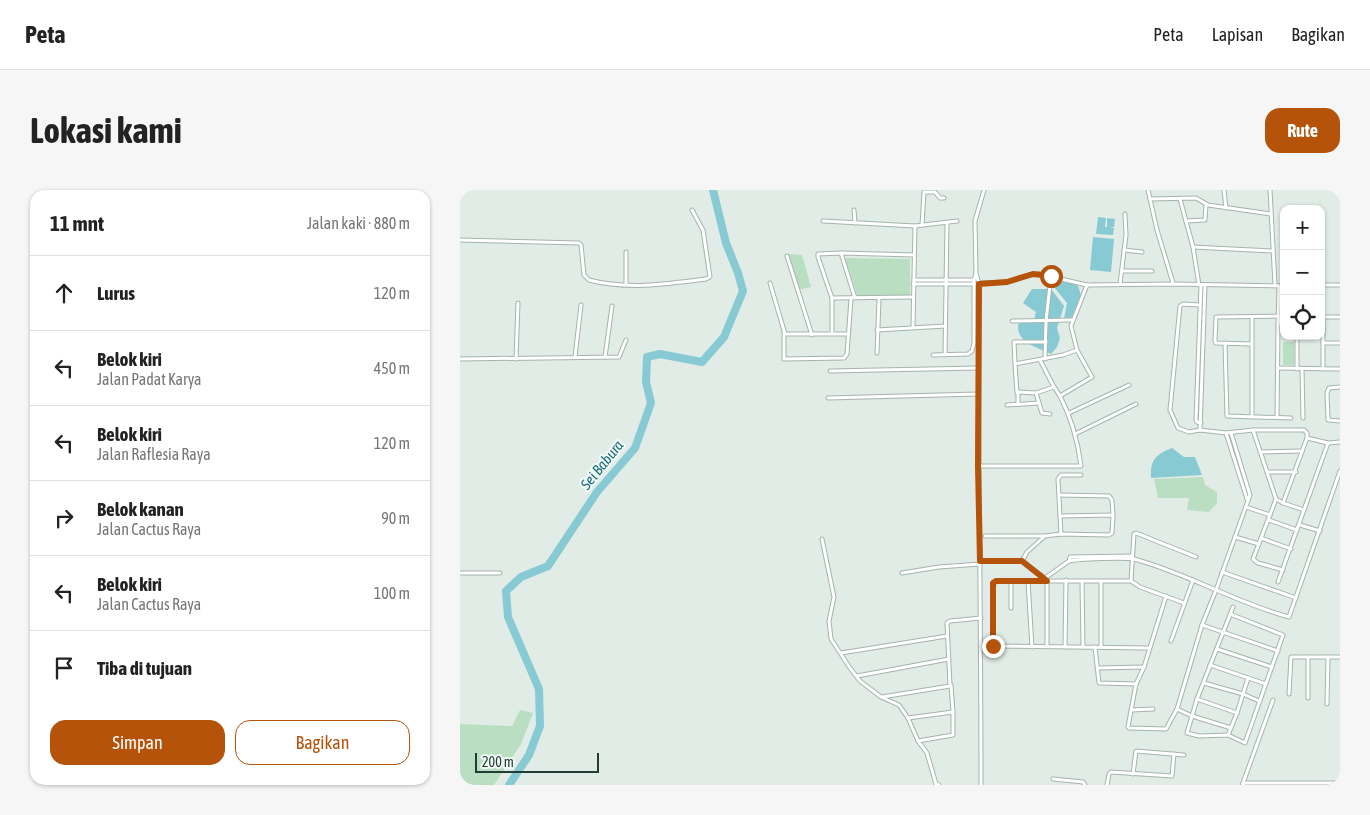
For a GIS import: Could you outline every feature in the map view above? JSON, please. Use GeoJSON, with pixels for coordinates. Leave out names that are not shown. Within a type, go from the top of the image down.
{"type":"FeatureCollection","features":[{"type":"Feature","properties":{"kind":"street"},"geometry":{"type":"LineString","coordinates":[[981,785],[981,618],[975,221],[984,190]]}},
{"type":"Feature","properties":{"kind":"street"},"geometry":{"type":"LineString","coordinates":[[1148,190],[1157,230],[1174,284]]}},
{"type":"Feature","properties":{"kind":"street"},"geometry":{"type":"LineString","coordinates":[[1224,190],[1226,208]]}},
{"type":"Feature","properties":{"kind":"street"},"geometry":{"type":"LineString","coordinates":[[1270,190],[1273,251],[1280,311]]}},
{"type":"Feature","properties":{"kind":"street"},"geometry":{"type":"LineString","coordinates":[[922,225],[924,192],[935,192],[940,198],[944,198]]}},
{"type":"Feature","properties":{"kind":"street"},"geometry":{"type":"LineString","coordinates":[[1150,199],[1198,198],[1206,205],[1271,214]]}},
{"type":"Feature","properties":{"kind":"street"},"geometry":{"type":"LineString","coordinates":[[1180,199],[1202,285],[1200,430]]}},
{"type":"Feature","properties":{"kind":"street"},"geometry":{"type":"LineString","coordinates":[[1186,221],[1205,220],[1206,205]]}},
{"type":"Feature","properties":{"kind":"street"},"geometry":{"type":"LineString","coordinates":[[460,240],[579,243],[581,245],[585,278],[596,282],[670,284],[710,277],[703,230],[692,210]]}},
{"type":"Feature","properties":{"kind":"street"},"geometry":{"type":"LineString","coordinates":[[854,210],[855,223]]}},
{"type":"Feature","properties":{"kind":"street"},"geometry":{"type":"LineString","coordinates":[[1120,284],[1124,250],[1125,214]]}},
{"type":"Feature","properties":{"kind":"street"},"geometry":{"type":"LineString","coordinates":[[823,221],[915,226],[957,221]]}},
{"type":"Feature","properties":{"kind":"street"},"geometry":{"type":"LineString","coordinates":[[945,355],[946,223]]}},
{"type":"Feature","properties":{"kind":"street"},"geometry":{"type":"LineString","coordinates":[[913,327],[915,226]]}},
{"type":"Feature","properties":{"kind":"street"},"geometry":{"type":"LineString","coordinates":[[1193,247],[1273,251]]}},
{"type":"Feature","properties":{"kind":"street"},"geometry":{"type":"LineString","coordinates":[[1124,250],[1142,252]]}},
{"type":"Feature","properties":{"kind":"street"},"geometry":{"type":"LineString","coordinates":[[626,252],[626,284]]}},
{"type":"Feature","properties":{"kind":"street"},"geometry":{"type":"LineString","coordinates":[[832,333],[832,298],[818,255],[821,253],[841,253],[914,255]]}},
{"type":"Feature","properties":{"kind":"street"},"geometry":{"type":"LineString","coordinates":[[770,283],[784,333],[784,359],[844,358],[847,354],[853,298],[841,253]]}},
{"type":"Feature","properties":{"kind":"street"},"geometry":{"type":"LineString","coordinates":[[787,256],[812,335]]}},
{"type":"Feature","properties":{"kind":"street"},"geometry":{"type":"LineString","coordinates":[[1122,271],[1152,271]]}},
{"type":"Feature","properties":{"kind":"street"},"geometry":{"type":"LineString","coordinates":[[914,282],[1007,282],[1033,274],[1051,276],[1087,285],[1280,285]]}},
{"type":"Feature","properties":{"kind":"street"},"geometry":{"type":"LineString","coordinates":[[1046,359],[1046,321],[1051,276]]}},
{"type":"Feature","properties":{"kind":"street"},"geometry":{"type":"LineString","coordinates":[[933,355],[968,354],[972,351],[974,343],[976,283]]}},
{"type":"Feature","properties":{"kind":"street"},"geometry":{"type":"LineString","coordinates":[[1060,396],[1092,377],[1077,350],[1071,326],[1087,285]]}},
{"type":"Feature","properties":{"kind":"street"},"geometry":{"type":"LineString","coordinates":[[1201,423],[1196,420],[1202,285]]}},
{"type":"Feature","properties":{"kind":"street"},"geometry":{"type":"LineString","coordinates":[[1325,285],[1340,285]]}},
{"type":"Feature","properties":{"kind":"street"},"geometry":{"type":"LineString","coordinates":[[832,298],[878,299],[913,297]]}},
{"type":"Feature","properties":{"kind":"street"},"geometry":{"type":"LineString","coordinates":[[877,352],[878,299]]}},
{"type":"Feature","properties":{"kind":"street"},"geometry":{"type":"LineString","coordinates":[[516,359],[518,304]]}},
{"type":"Feature","properties":{"kind":"street"},"geometry":{"type":"LineString","coordinates":[[1200,305],[1183,304],[1180,306],[1170,410],[1178,428],[1189,432],[1200,430],[1226,433],[1253,430],[1304,430],[1308,438],[1283,503]]}},
{"type":"Feature","properties":{"kind":"street"},"geometry":{"type":"LineString","coordinates":[[575,357],[581,305]]}},
{"type":"Feature","properties":{"kind":"street"},"geometry":{"type":"LineString","coordinates":[[605,357],[612,306]]}},
{"type":"Feature","properties":{"kind":"street"},"geometry":{"type":"LineString","coordinates":[[1251,344],[1216,342],[1216,317],[1280,316]]}},
{"type":"Feature","properties":{"kind":"street"},"geometry":{"type":"LineString","coordinates":[[1252,317],[1252,417]]}},
{"type":"Feature","properties":{"kind":"street"},"geometry":{"type":"LineString","coordinates":[[1325,317],[1340,317]]}},
{"type":"Feature","properties":{"kind":"street"},"geometry":{"type":"LineString","coordinates":[[1277,417],[1278,324],[1280,319]]}},
{"type":"Feature","properties":{"kind":"street"},"geometry":{"type":"LineString","coordinates":[[1012,321],[1072,320]]}},
{"type":"Feature","properties":{"kind":"street"},"geometry":{"type":"LineString","coordinates":[[877,330],[945,326]]}},
{"type":"Feature","properties":{"kind":"street"},"geometry":{"type":"LineString","coordinates":[[784,333],[812,335],[848,334]]}},
{"type":"Feature","properties":{"kind":"street"},"geometry":{"type":"LineString","coordinates":[[460,358],[620,357],[626,340]]}},
{"type":"Feature","properties":{"kind":"street"},"geometry":{"type":"LineString","coordinates":[[1297,340],[1297,369]]}},
{"type":"Feature","properties":{"kind":"street"},"geometry":{"type":"LineString","coordinates":[[1323,340],[1323,369]]}},
{"type":"Feature","properties":{"kind":"street"},"geometry":{"type":"LineString","coordinates":[[1018,404],[1014,342],[1046,342]]}},
{"type":"Feature","properties":{"kind":"street"},"geometry":{"type":"LineString","coordinates":[[1225,343],[1226,415],[1228,417],[1291,418]]}},
{"type":"Feature","properties":{"kind":"street"},"geometry":{"type":"LineString","coordinates":[[1323,343],[1340,343]]}},
{"type":"Feature","properties":{"kind":"street"},"geometry":{"type":"LineString","coordinates":[[1015,364],[1046,359],[1077,350]]}},
{"type":"Feature","properties":{"kind":"street"},"geometry":{"type":"LineString","coordinates":[[978,466],[1082,466],[1076,434],[1069,414],[1040,360]]}},
{"type":"Feature","properties":{"kind":"street"},"geometry":{"type":"LineString","coordinates":[[830,371],[978,368]]}},
{"type":"Feature","properties":{"kind":"street"},"geometry":{"type":"LineString","coordinates":[[1278,368],[1340,369]]}},
{"type":"Feature","properties":{"kind":"street"},"geometry":{"type":"LineString","coordinates":[[1302,369],[1303,418]]}},
{"type":"Feature","properties":{"kind":"street"},"geometry":{"type":"LineString","coordinates":[[1069,414],[1129,385]]}},
{"type":"Feature","properties":{"kind":"street"},"geometry":{"type":"LineString","coordinates":[[1017,393],[1036,393],[1054,387]]}},
{"type":"Feature","properties":{"kind":"street"},"geometry":{"type":"LineString","coordinates":[[1340,387],[1329,388],[1327,394],[1328,420],[1340,421]]}},
{"type":"Feature","properties":{"kind":"street"},"geometry":{"type":"LineString","coordinates":[[1036,393],[1042,413],[1050,414]]}},
{"type":"Feature","properties":{"kind":"street"},"geometry":{"type":"LineString","coordinates":[[828,398],[978,394]]}},
{"type":"Feature","properties":{"kind":"street"},"geometry":{"type":"LineString","coordinates":[[1007,405],[1038,403]]}},
{"type":"Feature","properties":{"kind":"street"},"geometry":{"type":"LineString","coordinates":[[1076,434],[1136,404]]}},
{"type":"Feature","properties":{"kind":"street"},"geometry":{"type":"LineString","coordinates":[[1253,430],[1276,499],[1253,560],[1283,570]]}},
{"type":"Feature","properties":{"kind":"street"},"geometry":{"type":"LineString","coordinates":[[1226,433],[1241,471]]}},
{"type":"Feature","properties":{"kind":"street"},"geometry":{"type":"LineString","coordinates":[[1166,596],[1148,648],[1144,667],[1136,684],[1128,728],[1166,729],[1177,709],[1202,625],[1246,506],[1247,499],[1231,433]]}},
{"type":"Feature","properties":{"kind":"street"},"geometry":{"type":"LineString","coordinates":[[1308,438],[1328,443],[1340,442]]}},
{"type":"Feature","properties":{"kind":"street"},"geometry":{"type":"LineString","coordinates":[[1278,582],[1328,443]]}},
{"type":"Feature","properties":{"kind":"street"},"geometry":{"type":"LineString","coordinates":[[1260,452],[1302,452]]}},
{"type":"Feature","properties":{"kind":"street"},"geometry":{"type":"LineString","coordinates":[[1046,579],[1069,561],[1132,557],[1288,617],[1340,471]]}},
{"type":"Feature","properties":{"kind":"street"},"geometry":{"type":"LineString","coordinates":[[1268,472],[1296,472]]}},
{"type":"Feature","properties":{"kind":"street"},"geometry":{"type":"LineString","coordinates":[[1061,534],[1058,479],[1059,476],[1080,475]]}},
{"type":"Feature","properties":{"kind":"street"},"geometry":{"type":"LineString","coordinates":[[985,536],[1111,535],[1113,516],[1112,500],[1109,496],[1059,495]]}},
{"type":"Feature","properties":{"kind":"street"},"geometry":{"type":"LineString","coordinates":[[1276,499],[1304,510]]}},
{"type":"Feature","properties":{"kind":"street"},"geometry":{"type":"LineString","coordinates":[[1246,506],[1298,530]]}},
{"type":"Feature","properties":{"kind":"street"},"geometry":{"type":"LineString","coordinates":[[1060,516],[1113,516]]}},
{"type":"Feature","properties":{"kind":"street"},"geometry":{"type":"LineString","coordinates":[[1300,524],[1320,531]]}},
{"type":"Feature","properties":{"kind":"street"},"geometry":{"type":"LineString","coordinates":[[1131,581],[1134,534],[1138,533],[1196,557]]}},
{"type":"Feature","properties":{"kind":"street"},"geometry":{"type":"LineString","coordinates":[[1022,561],[1027,552],[1045,536]]}},
{"type":"Feature","properties":{"kind":"street"},"geometry":{"type":"LineString","coordinates":[[1235,537],[1258,544]]}},
{"type":"Feature","properties":{"kind":"street"},"geometry":{"type":"LineString","coordinates":[[1261,538],[1291,549]]}},
{"type":"Feature","properties":{"kind":"street"},"geometry":{"type":"LineString","coordinates":[[822,539],[834,597],[829,621],[829,632],[834,644],[864,685],[881,697],[899,705],[908,718],[918,741],[926,753],[938,785],[931,785]]}},
{"type":"Feature","properties":{"kind":"street"},"geometry":{"type":"LineString","coordinates":[[902,573],[980,562],[1022,561],[1046,579]]}},
{"type":"Feature","properties":{"kind":"street"},"geometry":{"type":"LineString","coordinates":[[1222,572],[1296,598]]}},
{"type":"Feature","properties":{"kind":"street"},"geometry":{"type":"LineString","coordinates":[[460,573],[500,573]]}},
{"type":"Feature","properties":{"kind":"street"},"geometry":{"type":"LineString","coordinates":[[1046,579],[1047,646]]}},
{"type":"Feature","properties":{"kind":"street"},"geometry":{"type":"LineString","coordinates":[[993,654],[993,584],[996,581],[1028,582],[1046,579],[1131,581],[1140,587],[1184,603]]}},
{"type":"Feature","properties":{"kind":"street"},"geometry":{"type":"LineString","coordinates":[[1065,647],[1066,580]]}},
{"type":"Feature","properties":{"kind":"street"},"geometry":{"type":"LineString","coordinates":[[1101,580],[1102,647]]}},
{"type":"Feature","properties":{"kind":"street"},"geometry":{"type":"LineString","coordinates":[[1171,641],[1193,580]]}},
{"type":"Feature","properties":{"kind":"street"},"geometry":{"type":"LineString","coordinates":[[1082,581],[1083,647]]}},
{"type":"Feature","properties":{"kind":"street"},"geometry":{"type":"LineString","coordinates":[[1011,582],[1011,608]]}},
{"type":"Feature","properties":{"kind":"street"},"geometry":{"type":"LineString","coordinates":[[1028,582],[1032,647]]}},
{"type":"Feature","properties":{"kind":"street"},"geometry":{"type":"LineString","coordinates":[[1230,614],[1282,634],[1283,637],[1245,743],[1228,735],[1199,736],[1188,734],[1187,732],[1210,665],[1217,649],[1223,632],[1230,614],[1233,607]]}},
{"type":"Feature","properties":{"kind":"street"},"geometry":{"type":"LineString","coordinates":[[918,741],[953,735],[950,659],[947,636],[948,621],[981,618]]}},
{"type":"Feature","properties":{"kind":"street"},"geometry":{"type":"LineString","coordinates":[[1202,625],[1278,651]]}},
{"type":"Feature","properties":{"kind":"street"},"geometry":{"type":"LineString","coordinates":[[841,653],[947,636]]}},
{"type":"Feature","properties":{"kind":"street"},"geometry":{"type":"LineString","coordinates":[[993,646],[1148,648]]}},
{"type":"Feature","properties":{"kind":"street"},"geometry":{"type":"LineString","coordinates":[[1095,647],[1100,684],[1136,684]]}},
{"type":"Feature","properties":{"kind":"street"},"geometry":{"type":"LineString","coordinates":[[1217,649],[1272,667]]}},
{"type":"Feature","properties":{"kind":"street"},"geometry":{"type":"LineString","coordinates":[[1289,694],[1290,657],[1340,657]]}},
{"type":"Feature","properties":{"kind":"street"},"geometry":{"type":"LineString","coordinates":[[1308,657],[1308,698]]}},
{"type":"Feature","properties":{"kind":"street"},"geometry":{"type":"LineString","coordinates":[[1327,704],[1328,657]]}},
{"type":"Feature","properties":{"kind":"street"},"geometry":{"type":"LineString","coordinates":[[857,676],[950,659]]}},
{"type":"Feature","properties":{"kind":"street"},"geometry":{"type":"LineString","coordinates":[[1210,665],[1266,684]]}},
{"type":"Feature","properties":{"kind":"street"},"geometry":{"type":"LineString","coordinates":[[1098,668],[1144,667]]}},
{"type":"Feature","properties":{"kind":"street"},"geometry":{"type":"LineString","coordinates":[[1228,735],[1248,678]]}},
{"type":"Feature","properties":{"kind":"street"},"geometry":{"type":"LineString","coordinates":[[1204,683],[1243,694],[1259,701]]}},
{"type":"Feature","properties":{"kind":"street"},"geometry":{"type":"LineString","coordinates":[[881,697],[951,685]]}},
{"type":"Feature","properties":{"kind":"street"},"geometry":{"type":"LineString","coordinates":[[1198,700],[1237,713]]}},
{"type":"Feature","properties":{"kind":"street"},"geometry":{"type":"LineString","coordinates":[[1272,700],[1243,784],[1340,784]]}},
{"type":"Feature","properties":{"kind":"street"},"geometry":{"type":"LineString","coordinates":[[1131,710],[1153,709]]}},
{"type":"Feature","properties":{"kind":"street"},"geometry":{"type":"LineString","coordinates":[[1177,709],[1192,716],[1231,728]]}},
{"type":"Feature","properties":{"kind":"street"},"geometry":{"type":"LineString","coordinates":[[908,718],[953,712]]}},
{"type":"Feature","properties":{"kind":"street"},"geometry":{"type":"LineString","coordinates":[[1133,774],[1136,751],[1184,755]]}},
{"type":"Feature","properties":{"kind":"street"},"geometry":{"type":"LineString","coordinates":[[1107,785],[1110,772],[1172,776],[1174,754]]}},
{"type":"Feature","properties":{"kind":"street"},"geometry":{"type":"LineString","coordinates":[[1053,779],[1083,782],[1086,785]]}},
{"type":"Feature","properties":{"kind":"green space"},"geometry":{"type":"Polygon","coordinates":[[[788,254],[802,255],[811,287],[798,290],[788,254]]]}},
{"type":"Feature","properties":{"kind":"green space"},"geometry":{"type":"Polygon","coordinates":[[[845,258],[910,259],[910,296],[858,297],[845,258]]]}},
{"type":"Feature","properties":{"kind":"green space"},"geometry":{"type":"Polygon","coordinates":[[[1283,342],[1294,342],[1294,365],[1283,365],[1283,342]]]}},
{"type":"Feature","properties":{"kind":"green space"},"geometry":{"type":"Polygon","coordinates":[[[1203,477],[1205,485],[1217,492],[1217,503],[1209,512],[1187,510],[1189,498],[1158,498],[1154,479],[1203,477]]]}},
{"type":"Feature","properties":{"kind":"green space"},"geometry":{"type":"Polygon","coordinates":[[[520,710],[533,713],[521,744],[494,785],[460,785],[460,724],[512,726],[520,710]]]}},
{"type":"Feature","properties":{"kind":"water"},"geometry":{"type":"Polygon","coordinates":[[[1098,217],[1106,218],[1105,227],[1107,227],[1107,218],[1115,219],[1114,227],[1109,227],[1114,228],[1113,235],[1096,234],[1098,217]]]}},
{"type":"Feature","properties":{"kind":"water"},"geometry":{"type":"Polygon","coordinates":[[[1093,237],[1114,239],[1111,272],[1090,270],[1093,237]]]}},
{"type":"Feature","properties":{"kind":"water"},"geometry":{"type":"Polygon","coordinates":[[[1062,280],[1078,286],[1082,298],[1069,321],[1064,319],[1067,303],[1054,287],[1062,280]]]}},
{"type":"Feature","properties":{"kind":"water"},"geometry":{"type":"Polygon","coordinates":[[[1032,289],[1051,289],[1064,306],[1057,328],[1060,338],[1057,347],[1051,354],[1029,344],[1024,340],[1019,331],[1018,325],[1023,319],[1034,320],[1036,312],[1023,303],[1032,289]]]}},
{"type":"Feature","properties":{"kind":"water"},"geometry":{"type":"Polygon","coordinates":[[[1172,448],[1184,457],[1195,457],[1202,475],[1151,478],[1155,458],[1172,448]]]}},
{"type":"Feature","properties":{"kind":"waterway","name":"Sei Babura"},"geometry":{"type":"LineString","coordinates":[[509,785],[529,755],[540,726],[539,689],[508,617],[506,591],[521,577],[548,566],[597,492],[635,448],[651,403],[646,382],[647,357],[660,354],[702,362],[724,337],[743,291],[726,243],[713,190]]}},
{"type":"Feature","properties":{"kind":"route"},"geometry":{"type":"LineString","coordinates":[[993,646],[993,583],[996,581],[1047,581],[1022,561],[980,561],[978,466],[979,284],[1015,281],[1033,274],[1047,274],[1051,276]]}}]}
